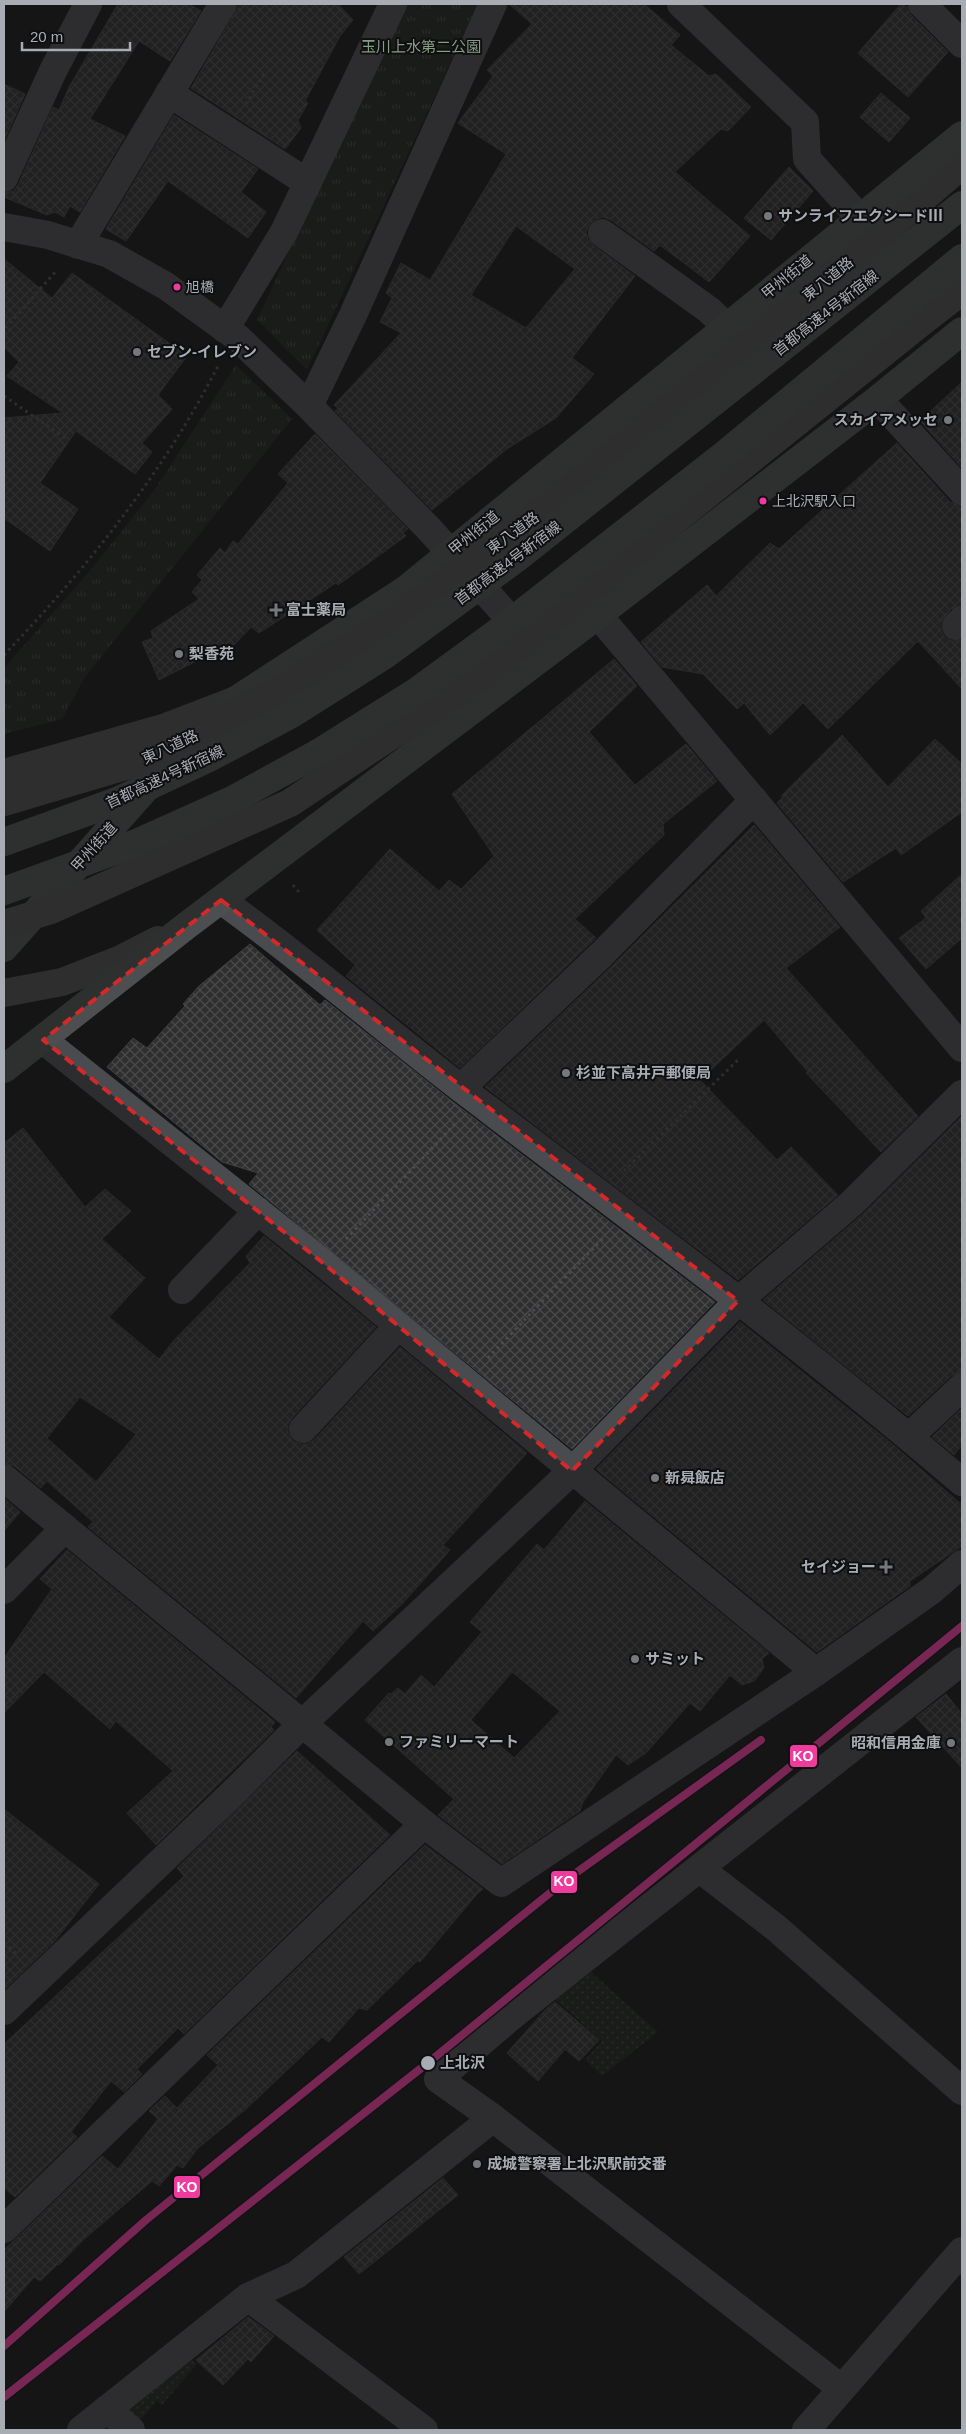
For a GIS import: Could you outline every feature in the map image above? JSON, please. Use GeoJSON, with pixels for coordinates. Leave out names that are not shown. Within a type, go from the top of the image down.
{"type":"FeatureCollection","features":[{"type":"Feature","properties":{"kind":"highway","name":"甲州街道"},"geometry":{"type":"LineString","coordinates":[[4,948],[158,776],[236,700],[405,590],[962,134]]}},
{"type":"Feature","properties":{"kind":"highway","name":"首都高速4号新宿線"},"geometry":{"type":"LineString","coordinates":[[4,842],[117,801],[211,757],[292,714],[385,655],[517,558],[962,205]]}},
{"type":"Feature","properties":{"kind":"highway"},"geometry":{"type":"LineString","coordinates":[[4,891],[134,844],[232,800],[318,754],[416,691],[499,631],[725,454],[962,258]]}},
{"type":"Feature","properties":{"kind":"highway"},"geometry":{"type":"LineString","coordinates":[[4,1069],[186,926],[432,743],[543,655],[598,615],[878,399],[962,331]]}},
{"type":"Feature","properties":{"kind":"main road","name":"東八道路"},"geometry":{"type":"LineString","coordinates":[[4,802],[152,758],[274,693],[390,622],[544,510],[860,252],[962,165]]}},
{"type":"Feature","properties":{"kind":"main road"},"geometry":{"type":"LineString","coordinates":[[4,924],[51,910],[290,803],[485,673],[962,291]]}},
{"type":"Feature","properties":{"kind":"main road"},"geometry":{"type":"LineString","coordinates":[[4,773],[163,728],[236,700]]}},
{"type":"Feature","properties":{"kind":"main road"},"geometry":{"type":"LineString","coordinates":[[4,993],[62,982],[121,959],[186,926]]}},
{"type":"Feature","properties":{"kind":"street"},"geometry":{"type":"LineString","coordinates":[[4,178],[53,71],[88,4]]}},
{"type":"Feature","properties":{"kind":"street"},"geometry":{"type":"LineString","coordinates":[[78,245],[223,4]]}},
{"type":"Feature","properties":{"kind":"street"},"geometry":{"type":"LineString","coordinates":[[232,333],[308,183],[393,4]]}},
{"type":"Feature","properties":{"kind":"street"},"geometry":{"type":"LineString","coordinates":[[309,406],[357,306],[493,4]]}},
{"type":"Feature","properties":{"kind":"street"},"geometry":{"type":"LineString","coordinates":[[681,4],[805,122],[807,159],[860,218]]}},
{"type":"Feature","properties":{"kind":"street"},"geometry":{"type":"LineString","coordinates":[[922,4],[962,44]]}},
{"type":"Feature","properties":{"kind":"street"},"geometry":{"type":"LineString","coordinates":[[169,93],[308,183]]}},
{"type":"Feature","properties":{"kind":"street"},"geometry":{"type":"LineString","coordinates":[[4,227],[48,234],[109,254],[158,282],[232,333],[309,406],[450,552],[543,655]]}},
{"type":"Feature","properties":{"kind":"street"},"geometry":{"type":"LineString","coordinates":[[602,233],[709,310],[727,327]]}},
{"type":"Feature","properties":{"kind":"street"},"geometry":{"type":"LineString","coordinates":[[878,399],[962,491]]}},
{"type":"Feature","properties":{"kind":"street"},"geometry":{"type":"LineString","coordinates":[[598,615],[962,1048]]}},
{"type":"Feature","properties":{"kind":"street"},"geometry":{"type":"LineString","coordinates":[[469,1094],[609,947],[754,800]]}},
{"type":"Feature","properties":{"kind":"street"},"geometry":{"type":"LineString","coordinates":[[221,900],[738,1301],[909,1437],[962,1482]]}},
{"type":"Feature","properties":{"kind":"street"},"geometry":{"type":"LineString","coordinates":[[43,1040],[323,1264],[816,1672]]}},
{"type":"Feature","properties":{"kind":"street"},"geometry":{"type":"LineString","coordinates":[[4,2011],[227,1799],[302,1724],[572,1471],[738,1301],[852,1203],[962,1094]]}},
{"type":"Feature","properties":{"kind":"street"},"geometry":{"type":"LineString","coordinates":[[182,1290],[258,1211]]}},
{"type":"Feature","properties":{"kind":"street"},"geometry":{"type":"LineString","coordinates":[[303,1429],[398,1326]]}},
{"type":"Feature","properties":{"kind":"street"},"geometry":{"type":"LineString","coordinates":[[909,1437],[962,1386]]}},
{"type":"Feature","properties":{"kind":"street"},"geometry":{"type":"LineString","coordinates":[[4,1478],[424,1824],[502,1884],[816,1672],[932,1590],[962,1564]]}},
{"type":"Feature","properties":{"kind":"street"},"geometry":{"type":"LineString","coordinates":[[4,1590],[65,1528]]}},
{"type":"Feature","properties":{"kind":"street"},"geometry":{"type":"LineString","coordinates":[[841,2388],[493,2118],[438,2079],[514,2015],[962,1661]]}},
{"type":"Feature","properties":{"kind":"street"},"geometry":{"type":"LineString","coordinates":[[4,2229],[424,1824]]}},
{"type":"Feature","properties":{"kind":"street"},"geometry":{"type":"LineString","coordinates":[[700,1869],[775,1927],[962,2090]]}},
{"type":"Feature","properties":{"kind":"street"},"geometry":{"type":"LineString","coordinates":[[80,2430],[248,2296],[296,2275],[493,2118]]}},
{"type":"Feature","properties":{"kind":"street"},"geometry":{"type":"LineString","coordinates":[[806,2430],[962,2251]]}},
{"type":"Feature","properties":{"kind":"street"},"geometry":{"type":"LineString","coordinates":[[248,2296],[424,2430]]}},
{"type":"Feature","properties":{"kind":"street"},"geometry":{"type":"LineString","coordinates":[[107,2409],[131,2430]]}},
{"type":"Feature","properties":{"kind":"path"},"geometry":{"type":"LineString","coordinates":[[4,334],[5,329],[78,245]]}},
{"type":"Feature","properties":{"kind":"path"},"geometry":{"type":"LineString","coordinates":[[4,655],[115,528],[198,406],[232,333]]}},
{"type":"Feature","properties":{"kind":"path"},"geometry":{"type":"LineString","coordinates":[[4,396],[65,438]]}},
{"type":"Feature","properties":{"kind":"path"},"geometry":{"type":"LineString","coordinates":[[293,884],[299,892]]}},
{"type":"Feature","properties":{"kind":"path"},"geometry":{"type":"LineString","coordinates":[[600,1194],[740,1058]]}},
{"type":"Feature","properties":{"kind":"path"},"geometry":{"type":"LineString","coordinates":[[323,1264],[469,1094]]}},
{"type":"Feature","properties":{"kind":"path"},"geometry":{"type":"LineString","coordinates":[[466,1382],[626,1214]]}},
{"type":"Feature","properties":{"kind":"highlighted area"},"geometry":{"type":"Polygon","coordinates":[[[221,900],[738,1301],[572,1471],[323,1263],[43,1040],[221,900]]]}},
{"type":"Feature","properties":{"kind":"green space","name":"玉川上水第二公園"},"geometry":{"type":"Polygon","coordinates":[[[404,4],[478,4],[307,370],[257,320],[404,4]]]}},
{"type":"Feature","properties":{"kind":"green space"},"geometry":{"type":"Polygon","coordinates":[[[236,365],[292,419],[85,677],[62,719],[4,734],[4,668],[88,573],[153,492],[236,365]]]}},
{"type":"Feature","properties":{"kind":"green space"},"geometry":{"type":"Polygon","coordinates":[[[590,1971],[658,2032],[602,2076],[585,2060],[602,2041],[555,1999],[590,1971]]]}},
{"type":"Feature","properties":{"kind":"green space"},"geometry":{"type":"Polygon","coordinates":[[[186,2355],[197,2364],[162,2405],[157,2401],[135,2426],[118,2411],[186,2355]]]}},
{"type":"Feature","properties":{"kind":"building"},"geometry":{"type":"Polygon","coordinates":[[[118,4],[189,4],[201,11],[170,61],[139,41],[90,119],[125,136],[80,212],[70,206],[64,217],[55,212],[47,215],[4,197],[4,193],[13,191],[18,185],[53,107],[59,110],[69,87],[118,4]]]}},
{"type":"Feature","properties":{"kind":"building"},"geometry":{"type":"Polygon","coordinates":[[[240,4],[338,4],[353,20],[340,36],[305,101],[308,103],[298,120],[301,128],[285,149],[191,88],[240,4]]]}},
{"type":"Feature","properties":{"kind":"building"},"geometry":{"type":"Polygon","coordinates":[[[509,4],[644,4],[680,35],[671,45],[709,76],[716,74],[751,107],[728,131],[721,129],[675,172],[750,236],[709,282],[660,245],[654,251],[611,220],[603,217],[596,219],[590,224],[586,232],[588,239],[593,245],[635,276],[572,358],[594,374],[556,418],[507,449],[432,510],[335,411],[338,408],[334,405],[401,333],[380,322],[392,298],[386,293],[401,263],[430,280],[506,154],[458,123],[493,76],[487,70],[532,24],[509,4]],[[516,226],[471,295],[526,328],[575,269],[516,226]]]}},
{"type":"Feature","properties":{"kind":"building"},"geometry":{"type":"Polygon","coordinates":[[[901,4],[907,7],[911,15],[948,52],[908,97],[858,53],[901,4]]]}},
{"type":"Feature","properties":{"kind":"building"},"geometry":{"type":"Polygon","coordinates":[[[4,84],[25,94],[4,141],[4,84]]]}},
{"type":"Feature","properties":{"kind":"building"},"geometry":{"type":"Polygon","coordinates":[[[881,93],[910,118],[889,142],[860,117],[881,93]]]}},
{"type":"Feature","properties":{"kind":"building"},"geometry":{"type":"Polygon","coordinates":[[[174,115],[258,169],[241,192],[266,212],[248,238],[168,181],[126,241],[106,229],[174,115]]]}},
{"type":"Feature","properties":{"kind":"building"},"geometry":{"type":"Polygon","coordinates":[[[789,167],[813,191],[771,240],[744,218],[789,167]]]}},
{"type":"Feature","properties":{"kind":"building"},"geometry":{"type":"Polygon","coordinates":[[[4,259],[52,298],[72,273],[187,356],[158,395],[172,409],[142,443],[152,452],[135,474],[76,431],[40,483],[78,509],[50,551],[4,518],[4,418],[63,413],[7,376],[19,362],[4,347],[4,259]]]}},
{"type":"Feature","properties":{"kind":"building","name":"スカイアメッセ"},"geometry":{"type":"Polygon","coordinates":[[[962,382],[962,468],[920,421],[962,382]]]}},
{"type":"Feature","properties":{"kind":"building"},"geometry":{"type":"Polygon","coordinates":[[[315,434],[408,529],[403,533],[406,536],[338,585],[336,583],[259,633],[251,627],[235,644],[220,652],[218,650],[159,680],[142,642],[153,638],[151,631],[199,599],[192,592],[202,580],[197,575],[220,548],[225,553],[233,541],[238,544],[288,483],[278,474],[315,434]]]}},
{"type":"Feature","properties":{"kind":"building"},"geometry":{"type":"Polygon","coordinates":[[[897,443],[950,502],[962,506],[962,605],[951,609],[941,622],[941,630],[945,637],[952,641],[962,640],[962,689],[918,641],[828,729],[803,703],[770,735],[744,703],[737,709],[703,674],[662,667],[641,642],[707,585],[716,596],[770,543],[779,549],[897,443]]]}},
{"type":"Feature","properties":{"kind":"building"},"geometry":{"type":"Polygon","coordinates":[[[614,659],[637,686],[589,732],[635,785],[686,744],[717,781],[663,824],[664,835],[575,919],[596,938],[460,1068],[346,976],[355,965],[317,930],[390,849],[439,891],[449,880],[461,889],[494,856],[452,794],[614,659]]]}},
{"type":"Feature","properties":{"kind":"building"},"geometry":{"type":"Polygon","coordinates":[[[842,735],[888,787],[935,739],[962,764],[962,812],[901,855],[896,848],[843,882],[777,803],[783,797],[781,796],[842,735]]]}},
{"type":"Feature","properties":{"kind":"building"},"geometry":{"type":"Polygon","coordinates":[[[754,825],[840,927],[786,968],[918,1116],[881,1152],[806,1073],[808,1072],[764,1020],[700,1080],[777,1160],[791,1147],[838,1195],[738,1280],[485,1087],[613,965],[754,825]]]}},
{"type":"Feature","properties":{"kind":"building"},"geometry":{"type":"Polygon","coordinates":[[[962,874],[962,938],[926,969],[899,938],[926,918],[921,911],[962,874]]]}},
{"type":"Feature","properties":{"kind":"building"},"geometry":{"type":"Polygon","coordinates":[[[250,944],[320,1005],[325,1000],[453,1102],[715,1302],[572,1449],[249,1184],[258,1173],[222,1162],[107,1067],[133,1038],[147,1048],[185,1006],[183,1004],[199,986],[250,944]]]}},
{"type":"Feature","properties":{"kind":"building"},"geometry":{"type":"Polygon","coordinates":[[[962,1116],[962,1372],[951,1376],[908,1416],[763,1300],[863,1214],[962,1116]]]}},
{"type":"Feature","properties":{"kind":"building"},"geometry":{"type":"Polygon","coordinates":[[[23,1128],[85,1207],[105,1189],[131,1211],[102,1239],[145,1278],[109,1317],[159,1359],[176,1338],[250,1263],[246,1256],[264,1236],[376,1327],[292,1418],[288,1425],[288,1433],[293,1441],[307,1444],[314,1440],[400,1347],[527,1453],[443,1545],[450,1550],[403,1603],[373,1631],[363,1621],[296,1698],[88,1527],[93,1522],[47,1481],[41,1488],[14,1466],[4,1463],[4,1143],[23,1128]],[[80,1397],[47,1438],[96,1482],[136,1434],[80,1397]]]}},
{"type":"Feature","properties":{"kind":"building"},"geometry":{"type":"Polygon","coordinates":[[[740,1322],[891,1443],[962,1505],[962,1546],[910,1581],[910,1586],[817,1652],[596,1469],[740,1322]]]}},
{"type":"Feature","properties":{"kind":"building"},"geometry":{"type":"Polygon","coordinates":[[[962,1408],[962,1445],[954,1455],[932,1437],[962,1408]]]}},
{"type":"Feature","properties":{"kind":"building"},"geometry":{"type":"Polygon","coordinates":[[[4,1498],[20,1512],[4,1531],[4,1498]]]}},
{"type":"Feature","properties":{"kind":"building"},"geometry":{"type":"Polygon","coordinates":[[[585,1501],[769,1653],[762,1659],[764,1668],[754,1681],[742,1685],[730,1675],[700,1711],[690,1703],[646,1753],[628,1765],[616,1755],[583,1802],[580,1811],[502,1864],[438,1815],[454,1799],[365,1720],[389,1693],[391,1694],[398,1688],[405,1694],[421,1675],[434,1687],[482,1632],[470,1622],[537,1544],[544,1550],[585,1501]],[[512,1672],[471,1720],[514,1758],[560,1711],[512,1672]]]}},
{"type":"Feature","properties":{"kind":"building"},"geometry":{"type":"Polygon","coordinates":[[[67,1550],[275,1722],[271,1727],[274,1730],[156,1845],[127,1813],[173,1771],[116,1721],[110,1729],[44,1672],[4,1713],[4,1658],[52,1589],[40,1579],[67,1550]]]}},
{"type":"Feature","properties":{"kind":"building","name":"昭和信用金庫"},"geometry":{"type":"Polygon","coordinates":[[[946,1694],[962,1714],[962,1768],[916,1717],[946,1694]]]}},
{"type":"Feature","properties":{"kind":"building"},"geometry":{"type":"Polygon","coordinates":[[[297,1751],[390,1835],[184,2034],[178,2028],[137,2069],[142,2074],[124,2092],[111,2081],[71,2132],[77,2137],[15,2197],[4,2188],[4,2044],[184,1876],[177,1868],[297,1751]]]}},
{"type":"Feature","properties":{"kind":"building"},"geometry":{"type":"Polygon","coordinates":[[[4,1809],[99,1884],[54,1942],[4,1990],[4,1809]]]}},
{"type":"Feature","properties":{"kind":"building"},"geometry":{"type":"Polygon","coordinates":[[[425,1845],[483,1889],[420,1962],[417,1961],[367,2010],[359,2008],[329,2042],[322,2037],[246,2109],[197,2149],[183,2168],[177,2165],[159,2186],[152,2181],[83,2240],[59,2265],[40,2281],[34,2277],[4,2312],[4,2250],[102,2156],[118,2169],[158,2119],[149,2111],[165,2096],[177,2108],[218,2065],[207,2055],[425,1845]]]}},
{"type":"Feature","properties":{"kind":"building"},"geometry":{"type":"Polygon","coordinates":[[[555,2002],[599,2040],[579,2061],[565,2049],[538,2081],[507,2053],[546,2009],[555,2002]]]}},
{"type":"Feature","properties":{"kind":"building"},"geometry":{"type":"Polygon","coordinates":[[[443,2178],[458,2195],[359,2274],[344,2257],[443,2178]]]}},
{"type":"Feature","properties":{"kind":"building"},"geometry":{"type":"Polygon","coordinates":[[[248,2317],[274,2336],[251,2362],[248,2359],[223,2385],[196,2360],[248,2317]]]}},
{"type":"Feature","properties":{"kind":"transit line","name":"KO"},"geometry":{"type":"LineString","coordinates":[[4,2397],[434,2058],[962,1626]]}},
{"type":"Feature","properties":{"kind":"transit line","name":"KO"},"geometry":{"type":"LineString","coordinates":[[4,2346],[146,2220],[566,1880],[761,1740]]}},
{"type":"Feature","properties":{"kind":"place","name":"サンライフエクシードⅢ"},"geometry":{"type":"Point","coordinates":[768,216]}},
{"type":"Feature","properties":{"kind":"place","name":"旭橋"},"geometry":{"type":"Point","coordinates":[177,287]}},
{"type":"Feature","properties":{"kind":"place","name":"セブン-イレブン"},"geometry":{"type":"Point","coordinates":[137,352]}},
{"type":"Feature","properties":{"kind":"place","name":"スカイアメッセ"},"geometry":{"type":"Point","coordinates":[948,420]}},
{"type":"Feature","properties":{"kind":"place","name":"上北沢駅入口"},"geometry":{"type":"Point","coordinates":[763,501]}},
{"type":"Feature","properties":{"kind":"place","name":"富士薬局"},"geometry":{"type":"Point","coordinates":[276,610]}},
{"type":"Feature","properties":{"kind":"place","name":"梨香苑"},"geometry":{"type":"Point","coordinates":[179,654]}},
{"type":"Feature","properties":{"kind":"place","name":"杉並下高井戸郵便局"},"geometry":{"type":"Point","coordinates":[566,1073]}},
{"type":"Feature","properties":{"kind":"place","name":"新曻飯店"},"geometry":{"type":"Point","coordinates":[655,1478]}},
{"type":"Feature","properties":{"kind":"place","name":"セイジョー"},"geometry":{"type":"Point","coordinates":[886,1567]}},
{"type":"Feature","properties":{"kind":"place","name":"サミット"},"geometry":{"type":"Point","coordinates":[635,1659]}},
{"type":"Feature","properties":{"kind":"place","name":"ファミリーマート"},"geometry":{"type":"Point","coordinates":[389,1742]}},
{"type":"Feature","properties":{"kind":"place","name":"昭和信用金庫"},"geometry":{"type":"Point","coordinates":[951,1743]}},
{"type":"Feature","properties":{"kind":"place","name":"上北沢"},"geometry":{"type":"Point","coordinates":[428,2063]}},
{"type":"Feature","properties":{"kind":"place","name":"成城警察署上北沢駅前交番"},"geometry":{"type":"Point","coordinates":[477,2164]}}]}
